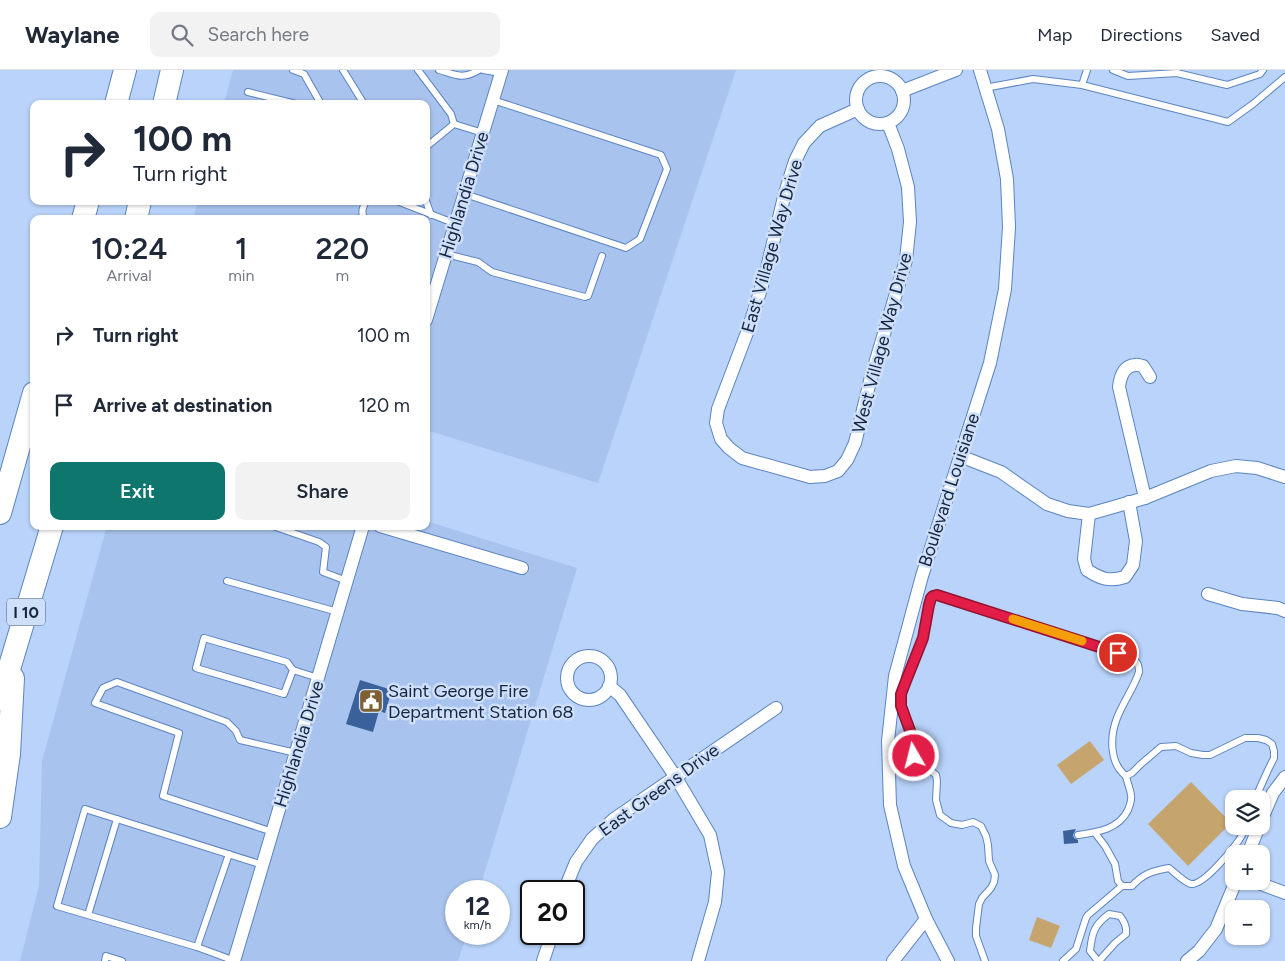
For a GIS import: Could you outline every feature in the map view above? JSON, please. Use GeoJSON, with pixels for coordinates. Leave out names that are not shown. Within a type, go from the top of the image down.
{"type":"FeatureCollection","features":[{"type":"Feature","properties":{"kind":"highway"},"geometry":{"type":"LineString","coordinates":[[117,100],[125,70]]}},
{"type":"Feature","properties":{"kind":"highway"},"geometry":{"type":"LineString","coordinates":[[165,100],[172,70]]}},
{"type":"Feature","properties":{"kind":"highway"},"geometry":{"type":"LineString","coordinates":[[0,513],[30,407]]}},
{"type":"Feature","properties":{"kind":"highway","name":"I 10"},"geometry":{"type":"LineString","coordinates":[[0,699],[51,530]]}},
{"type":"Feature","properties":{"kind":"highway"},"geometry":{"type":"LineString","coordinates":[[0,817],[9,754],[15,649]]}},
{"type":"Feature","properties":{"kind":"street"},"geometry":{"type":"LineString","coordinates":[[902,91],[956,70]]}},
{"type":"Feature","properties":{"kind":"street","name":"Boulevard Louisiane"},"geometry":{"type":"LineString","coordinates":[[948,961],[926,919],[904,866],[890,805],[888,741],[895,676],[922,576],[990,363],[1005,289],[1009,227],[1007,179],[998,129],[980,70]]}},
{"type":"Feature","properties":{"kind":"street","name":"Highlandia Drive"},"geometry":{"type":"LineString","coordinates":[[430,305],[502,72]]}},
{"type":"Feature","properties":{"kind":"street"},"geometry":{"type":"LineString","coordinates":[[869,74],[888,77],[896,82],[902,91],[904,99],[903,108],[898,116],[888,123],[871,122],[864,118],[858,109],[856,101],[858,90],[869,74]]}},
{"type":"Feature","properties":{"kind":"street","name":"East Village Way Drive"},"geometry":{"type":"LineString","coordinates":[[838,471],[825,476],[810,477],[742,458],[721,439],[716,423],[718,409],[748,330],[765,276],[794,160],[804,143],[820,126],[858,109]]}},
{"type":"Feature","properties":{"kind":"street","name":"West Village Way Drive"},"geometry":{"type":"LineString","coordinates":[[838,471],[847,460],[855,443],[871,377],[906,260],[910,222],[908,188],[898,149],[888,123]]}},
{"type":"Feature","properties":{"kind":"street"},"geometry":{"type":"LineString","coordinates":[[1145,498],[1119,387],[1120,376],[1126,369],[1135,365],[1143,366],[1150,377]]}},
{"type":"Feature","properties":{"kind":"street"},"geometry":{"type":"LineString","coordinates":[[960,456],[1001,472],[1047,504],[1068,511],[1089,514],[1145,498],[1211,471],[1236,466],[1257,468],[1285,477]]}},
{"type":"Feature","properties":{"kind":"street"},"geometry":{"type":"LineString","coordinates":[[1089,514],[1084,559],[1087,570],[1099,577],[1114,580],[1125,577],[1133,565],[1136,541],[1129,502]]}},
{"type":"Feature","properties":{"kind":"street","name":"Highlandia Drive"},"geometry":{"type":"LineString","coordinates":[[235,961],[362,530]]}},
{"type":"Feature","properties":{"kind":"street"},"geometry":{"type":"LineString","coordinates":[[394,530],[522,568]]}},
{"type":"Feature","properties":{"kind":"street"},"geometry":{"type":"LineString","coordinates":[[1208,594],[1242,604],[1285,610]]}},
{"type":"Feature","properties":{"kind":"street"},"geometry":{"type":"LineString","coordinates":[[609,686],[620,695],[675,776],[710,835],[718,872],[715,902],[698,961]]}},
{"type":"Feature","properties":{"kind":"street","name":"East Greens Drive"},"geometry":{"type":"LineString","coordinates":[[569,880],[576,862],[592,839],[614,819],[776,708]]}},
{"type":"Feature","properties":{"kind":"street"},"geometry":{"type":"LineString","coordinates":[[1270,801],[1285,777]]}},
{"type":"Feature","properties":{"kind":"street"},"geometry":{"type":"LineString","coordinates":[[1270,887],[1285,892]]}},
{"type":"Feature","properties":{"kind":"street"},"geometry":{"type":"LineString","coordinates":[[1187,961],[1199,951],[1216,929],[1232,890]]}},
{"type":"Feature","properties":{"kind":"street"},"geometry":{"type":"LineString","coordinates":[[893,961],[926,919]]}},
{"type":"Feature","properties":{"kind":"street"},"geometry":{"type":"LineString","coordinates":[[544,961],[549,945]]}},
{"type":"Feature","properties":{"kind":"lane"},"geometry":{"type":"LineString","coordinates":[[293,70],[304,74],[319,100]]}},
{"type":"Feature","properties":{"kind":"lane"},"geometry":{"type":"LineString","coordinates":[[343,70],[362,100]]}},
{"type":"Feature","properties":{"kind":"lane"},"geometry":{"type":"LineString","coordinates":[[418,70],[451,114],[454,124]]}},
{"type":"Feature","properties":{"kind":"lane"},"geometry":{"type":"LineString","coordinates":[[440,70],[458,76],[469,76],[479,70]]}},
{"type":"Feature","properties":{"kind":"lane"},"geometry":{"type":"LineString","coordinates":[[483,70],[502,72]]}},
{"type":"Feature","properties":{"kind":"lane"},"geometry":{"type":"LineString","coordinates":[[1082,85],[1087,70]]}},
{"type":"Feature","properties":{"kind":"lane"},"geometry":{"type":"LineString","coordinates":[[1113,70],[1128,76],[1177,73],[1227,85],[1260,74],[1264,70]]}},
{"type":"Feature","properties":{"kind":"lane"},"geometry":{"type":"LineString","coordinates":[[985,88],[1033,79],[1082,85],[1228,122],[1285,77]]}},
{"type":"Feature","properties":{"kind":"lane"},"geometry":{"type":"LineString","coordinates":[[248,92],[280,100]]}},
{"type":"Feature","properties":{"kind":"lane"},"geometry":{"type":"LineString","coordinates":[[465,194],[626,248],[640,240],[667,169],[661,155],[493,100]]}},
{"type":"Feature","properties":{"kind":"lane"},"geometry":{"type":"LineString","coordinates":[[454,124],[483,133]]}},
{"type":"Feature","properties":{"kind":"lane"},"geometry":{"type":"LineString","coordinates":[[430,144],[454,124]]}},
{"type":"Feature","properties":{"kind":"lane"},"geometry":{"type":"LineString","coordinates":[[407,205],[456,224]]}},
{"type":"Feature","properties":{"kind":"lane"},"geometry":{"type":"LineString","coordinates":[[427,205],[431,215]]}},
{"type":"Feature","properties":{"kind":"lane"},"geometry":{"type":"LineString","coordinates":[[446,254],[478,262],[492,272],[584,297],[588,296],[602,256]]}},
{"type":"Feature","properties":{"kind":"lane"},"geometry":{"type":"LineString","coordinates":[[284,530],[319,542],[326,547],[322,572],[347,581]]}},
{"type":"Feature","properties":{"kind":"lane"},"geometry":{"type":"LineString","coordinates":[[227,581],[338,612]]}},
{"type":"Feature","properties":{"kind":"lane"},"geometry":{"type":"LineString","coordinates":[[985,961],[976,936],[976,928],[979,904],[991,888],[995,875],[989,861],[986,836],[981,826],[973,822],[962,825],[950,823],[940,815],[936,800],[936,776],[914,756],[912,736],[901,706],[901,694],[923,638],[929,605],[933,596],[937,595],[1136,660],[1140,672],[1117,718],[1113,732],[1115,761],[1118,769],[1126,776],[1131,796],[1127,811],[1123,819],[1117,824],[1095,833],[1078,836]]}},
{"type":"Feature","properties":{"kind":"lane"},"geometry":{"type":"LineString","coordinates":[[293,670],[284,694],[196,668],[204,638],[287,662],[293,670],[318,678]]}},
{"type":"Feature","properties":{"kind":"lane"},"geometry":{"type":"LineString","coordinates":[[273,832],[163,796],[179,733],[95,703],[103,688],[117,682],[227,722],[236,731],[240,740],[296,753]]}},
{"type":"Feature","properties":{"kind":"lane"},"geometry":{"type":"LineString","coordinates":[[1126,776],[1162,747],[1176,746],[1191,753],[1210,755],[1245,738],[1258,738],[1272,744],[1274,751],[1274,758],[1259,790]]}},
{"type":"Feature","properties":{"kind":"lane"},"geometry":{"type":"LineString","coordinates":[[235,961],[197,947],[57,906],[86,809],[263,864]]}},
{"type":"Feature","properties":{"kind":"lane"},"geometry":{"type":"LineString","coordinates":[[88,915],[116,819]]}},
{"type":"Feature","properties":{"kind":"lane"},"geometry":{"type":"LineString","coordinates":[[1095,833],[1115,864],[1118,881],[1122,886]]}},
{"type":"Feature","properties":{"kind":"lane"},"geometry":{"type":"LineString","coordinates":[[1063,961],[1076,949],[1088,915],[1122,886],[1132,886],[1151,871],[1169,868],[1192,885],[1201,881],[1210,873],[1242,835]]}},
{"type":"Feature","properties":{"kind":"lane"},"geometry":{"type":"LineString","coordinates":[[197,947],[229,854]]}},
{"type":"Feature","properties":{"kind":"lane"},"geometry":{"type":"LineString","coordinates":[[1109,914],[1120,916],[1123,920],[1126,934],[1098,961],[1090,951],[1092,935],[1099,921],[1109,914]]}},
{"type":"Feature","properties":{"kind":"lane"},"geometry":{"type":"LineString","coordinates":[[105,961],[106,956],[122,961]]}},
{"type":"Feature","properties":{"kind":"shaded area"},"geometry":{"type":"Polygon","coordinates":[[[233,70],[736,70],[598,483],[430,431],[430,215],[194,215],[197,205],[430,205],[430,100],[225,100],[233,70]]]}},
{"type":"Feature","properties":{"kind":"shaded area"},"geometry":{"type":"Polygon","coordinates":[[[430,522],[577,568],[482,880],[445,880],[445,945],[463,945],[458,961],[20,961],[39,886],[42,761],[106,530],[430,530],[430,522]]]}},
{"type":"Feature","properties":{"kind":"shaded area"},"geometry":{"type":"Polygon","coordinates":[[[1090,741],[1104,760],[1071,784],[1057,765],[1090,741]]]}},
{"type":"Feature","properties":{"kind":"shaded area"},"geometry":{"type":"Polygon","coordinates":[[[1191,782],[1225,817],[1225,829],[1188,866],[1148,824],[1191,782]]]}},
{"type":"Feature","properties":{"kind":"shaded area"},"geometry":{"type":"Polygon","coordinates":[[[1037,917],[1060,926],[1051,948],[1029,940],[1037,917]]]}},
{"type":"Feature","properties":{"kind":"building","name":"Saint George Fire Department Station 68"},"geometry":{"type":"Polygon","coordinates":[[[360,680],[392,690],[385,713],[379,711],[373,732],[346,724],[360,680]]]}},
{"type":"Feature","properties":{"kind":"building"},"geometry":{"type":"Polygon","coordinates":[[[1076,829],[1073,835],[1078,840],[1078,843],[1064,844],[1063,831],[1076,829]]]}},
{"type":"Feature","properties":{"kind":"slow traffic"},"geometry":{"type":"LineString","coordinates":[[1013,619],[1082,641]]}},
{"type":"Feature","properties":{"kind":"place","name":"Saint George Fire Department Station 68"},"geometry":{"type":"Point","coordinates":[371,701]}},
{"type":"Feature","properties":{"kind":"route"},"geometry":{"type":"LineString","coordinates":[[914,756],[912,736],[901,706],[901,694],[923,638],[929,605],[933,596],[937,595],[1118,653]]}}]}
